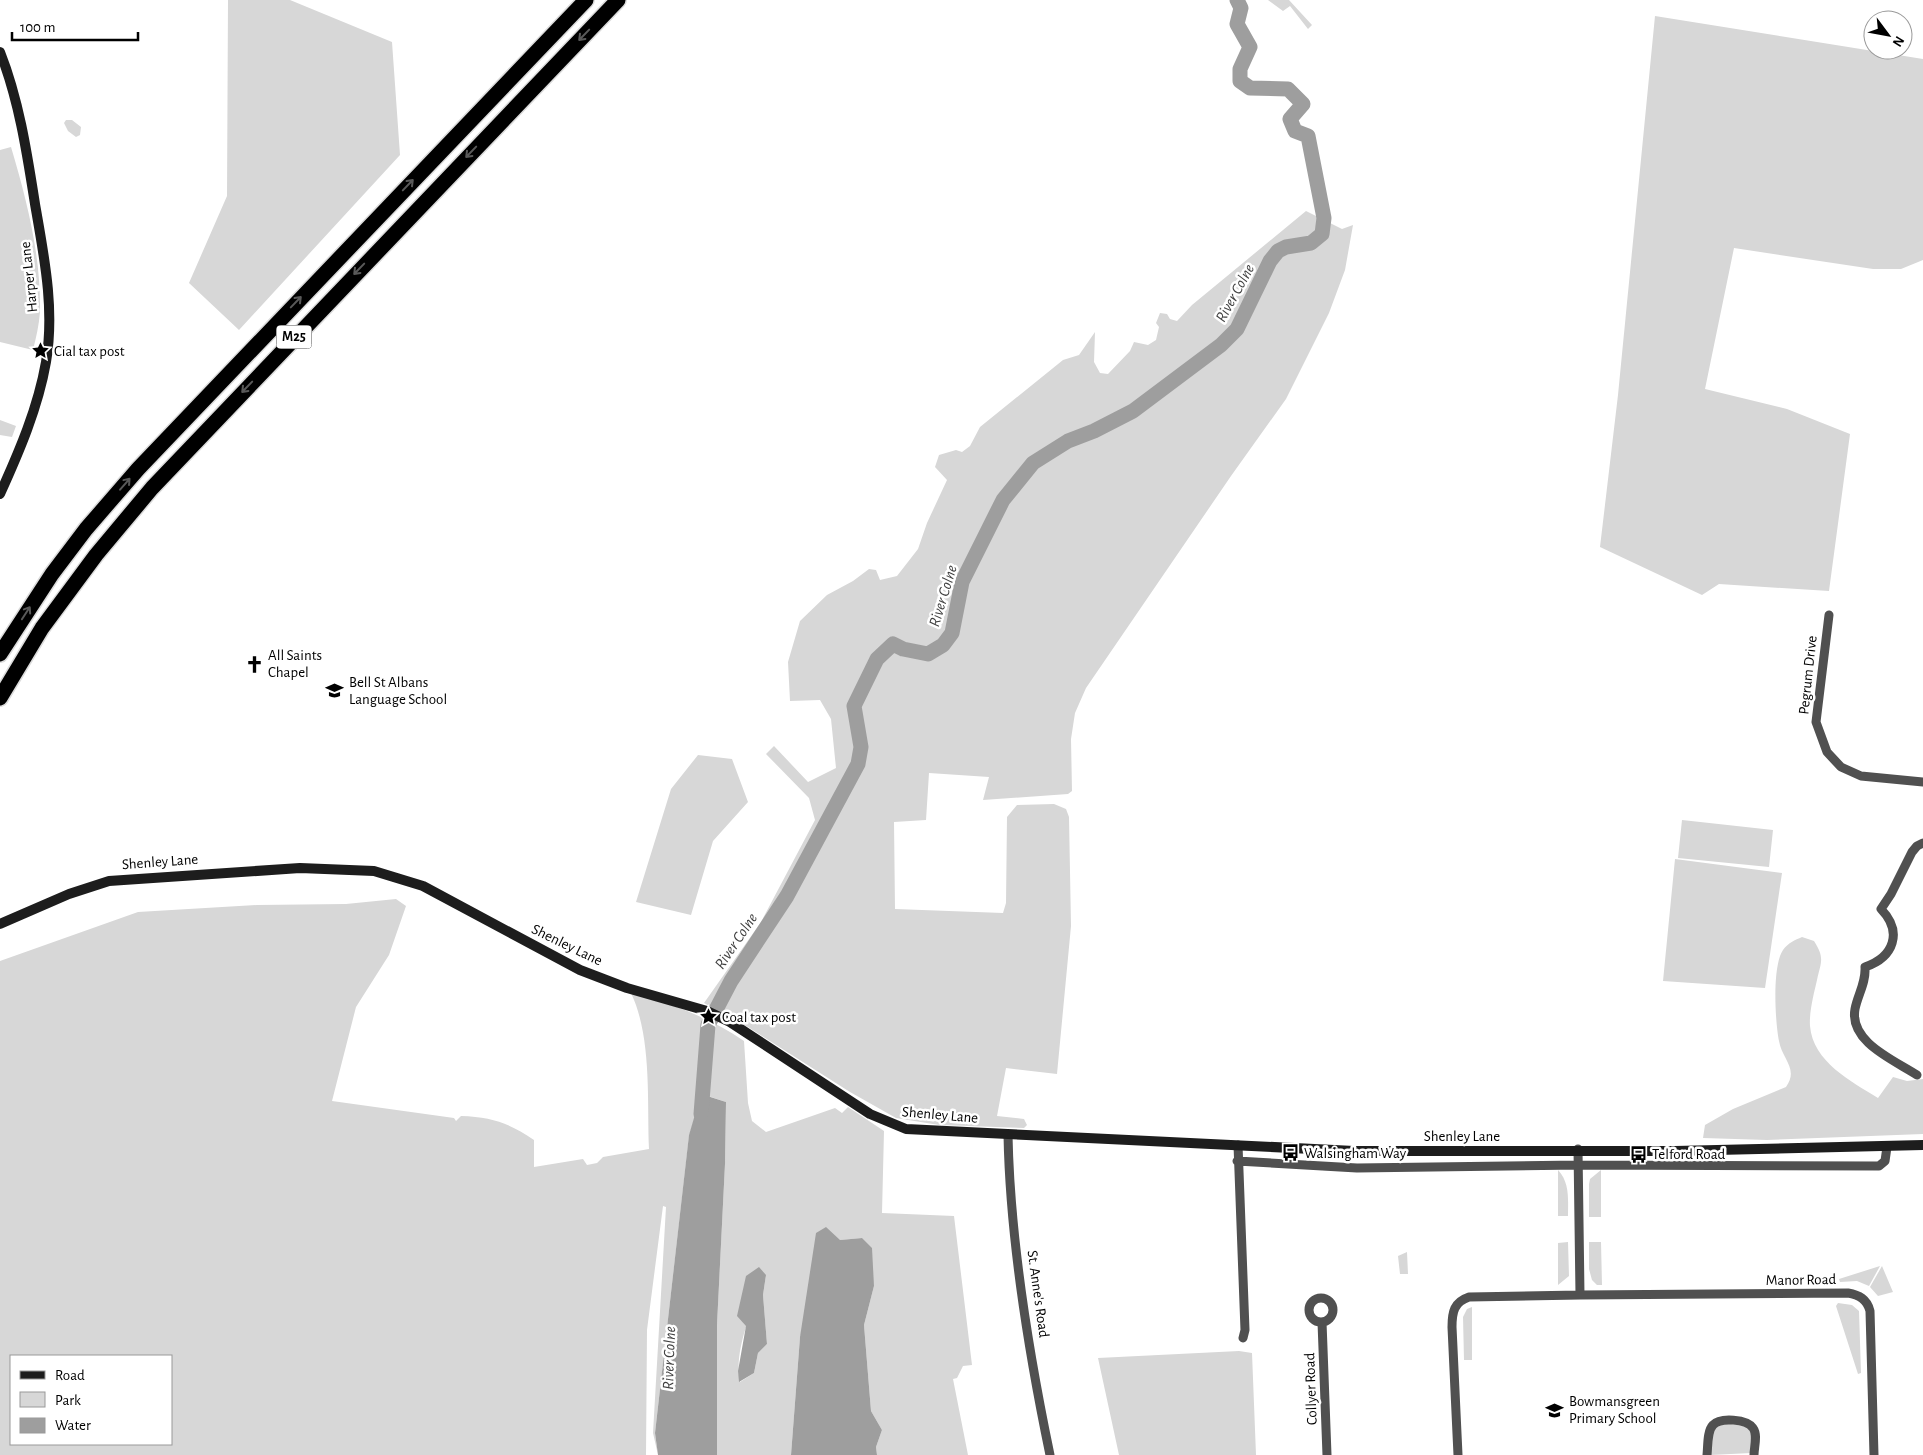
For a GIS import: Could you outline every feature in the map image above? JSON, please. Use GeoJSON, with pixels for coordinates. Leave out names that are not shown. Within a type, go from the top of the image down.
{"type":"FeatureCollection","features":[{"type":"Feature","properties":{"kind":"highway","name":"M25"},"geometry":{"type":"LineString","coordinates":[[0,654],[52,574],[86,529],[138,469],[586,0]]}},
{"type":"Feature","properties":{"kind":"highway","name":"M25"},"geometry":{"type":"LineString","coordinates":[[0,698],[42,628],[96,555],[152,488],[618,0]]}},
{"type":"Feature","properties":{"kind":"main road","name":"Harper Lane"},"geometry":{"type":"LineString","coordinates":[[0,52],[13,91],[30,176],[48,286],[49,322],[46,362],[37,399],[21,446],[0,494]]}},
{"type":"Feature","properties":{"kind":"main road","name":"Shenley Lane"},"geometry":{"type":"LineString","coordinates":[[0,924],[69,894],[109,881],[300,868],[374,870],[423,886],[580,970],[627,988],[707,1011],[730,1022],[870,1114],[894,1126],[906,1129],[1354,1151],[1887,1147],[1923,1145]]}},
{"type":"Feature","properties":{"kind":"street","name":"Pegrum Drive"},"geometry":{"type":"LineString","coordinates":[[1829,615],[1816,722],[1827,752],[1841,766],[1861,776],[1923,782]]}},
{"type":"Feature","properties":{"kind":"street"},"geometry":{"type":"LineString","coordinates":[[1917,1076],[1866,1041],[1857,1029],[1855,1009],[1864,982],[1865,967],[1874,964],[1886,955],[1894,938],[1891,920],[1881,909],[1912,852],[1916,846],[1923,843]]}},
{"type":"Feature","properties":{"kind":"street","name":"St. Anne's Road"},"geometry":{"type":"LineString","coordinates":[[1008,1135],[1021,1276],[1050,1455]]}},
{"type":"Feature","properties":{"kind":"street"},"geometry":{"type":"LineString","coordinates":[[1238,1145],[1237,1161],[1245,1330],[1243,1338]]}},
{"type":"Feature","properties":{"kind":"street","name":"Shenley Lane"},"geometry":{"type":"LineString","coordinates":[[1237,1161],[1357,1168],[1579,1164],[1879,1166],[1885,1161],[1887,1147]]}},
{"type":"Feature","properties":{"kind":"street"},"geometry":{"type":"LineString","coordinates":[[1458,1455],[1452,1327],[1452,1316],[1457,1303],[1469,1297],[1580,1295],[1578,1150]]}},
{"type":"Feature","properties":{"kind":"street","name":"Manor Road"},"geometry":{"type":"LineString","coordinates":[[1580,1295],[1848,1293],[1860,1296],[1867,1302],[1870,1311],[1874,1455]]}},
{"type":"Feature","properties":{"kind":"street","name":"Collyer Road"},"geometry":{"type":"LineString","coordinates":[[1322,1322],[1327,1455]]}},
{"type":"Feature","properties":{"kind":"street"},"geometry":{"type":"LineString","coordinates":[[1707,1455],[1711,1428],[1716,1422],[1724,1420],[1751,1425],[1755,1433],[1754,1455]]}},
{"type":"Feature","properties":{"kind":"green space"},"geometry":{"type":"Polygon","coordinates":[[[228,0],[290,0],[392,42],[400,155],[239,330],[189,283],[227,196],[228,0]]]}},
{"type":"Feature","properties":{"kind":"green space"},"geometry":{"type":"Polygon","coordinates":[[[1268,0],[1289,0],[1312,25],[1308,29],[1290,6],[1283,11],[1268,0]]]}},
{"type":"Feature","properties":{"kind":"green space"},"geometry":{"type":"Polygon","coordinates":[[[1655,16],[1863,49],[1863,60],[1913,60],[1913,57],[1923,59],[1923,260],[1901,269],[1873,269],[1734,248],[1705,389],[1787,409],[1850,434],[1829,591],[1719,584],[1702,595],[1600,547],[1618,395],[1655,16]]]}},
{"type":"Feature","properties":{"kind":"green space"},"geometry":{"type":"Polygon","coordinates":[[[66,120],[72,120],[81,127],[80,135],[76,137],[68,131],[64,123],[66,120]]]}},
{"type":"Feature","properties":{"kind":"green space"},"geometry":{"type":"Polygon","coordinates":[[[11,147],[32,228],[38,270],[40,312],[33,350],[0,342],[0,150],[11,147]]]}},
{"type":"Feature","properties":{"kind":"green space"},"geometry":{"type":"Polygon","coordinates":[[[1306,211],[1342,229],[1353,225],[1345,270],[1329,313],[1286,399],[1086,688],[1075,713],[1071,739],[1072,791],[1068,794],[983,800],[989,777],[929,773],[926,820],[894,822],[895,909],[1003,913],[1006,903],[1007,817],[1017,805],[1054,804],[1066,809],[1069,817],[1071,926],[1057,1074],[1006,1068],[997,1116],[1024,1119],[1027,1125],[1024,1128],[939,1125],[896,1118],[850,1092],[748,1027],[704,1003],[761,922],[815,820],[809,798],[766,754],[774,746],[808,782],[836,768],[831,719],[820,700],[790,701],[788,662],[800,621],[827,595],[853,581],[869,569],[876,570],[880,580],[897,576],[918,549],[927,523],[947,480],[935,467],[939,455],[956,450],[962,452],[970,446],[980,427],[1063,360],[1079,355],[1095,332],[1094,362],[1100,373],[1108,374],[1130,351],[1134,342],[1148,345],[1156,340],[1159,327],[1156,323],[1160,313],[1167,314],[1170,319],[1177,321],[1192,305],[1306,211]]]}},
{"type":"Feature","properties":{"kind":"green space"},"geometry":{"type":"Polygon","coordinates":[[[0,420],[16,426],[12,437],[0,435],[0,420]]]}},
{"type":"Feature","properties":{"kind":"green space"},"geometry":{"type":"Polygon","coordinates":[[[698,755],[732,759],[748,802],[713,841],[691,915],[636,902],[671,789],[698,755]]]}},
{"type":"Feature","properties":{"kind":"green space"},"geometry":{"type":"Polygon","coordinates":[[[1682,820],[1773,830],[1769,867],[1678,858],[1682,820]]]}},
{"type":"Feature","properties":{"kind":"green space"},"geometry":{"type":"Polygon","coordinates":[[[1675,859],[1782,873],[1765,988],[1663,981],[1675,859]]]}},
{"type":"Feature","properties":{"kind":"green space"},"geometry":{"type":"Polygon","coordinates":[[[396,899],[406,906],[389,955],[356,1007],[332,1101],[454,1118],[456,1121],[461,1116],[500,1122],[534,1140],[534,1167],[583,1159],[587,1165],[597,1163],[603,1157],[649,1149],[645,1049],[638,1010],[631,993],[690,1012],[731,1032],[744,1041],[748,1103],[752,1121],[766,1132],[835,1108],[842,1113],[848,1107],[884,1131],[882,1213],[954,1216],[972,1365],[963,1366],[957,1378],[953,1379],[968,1455],[877,1455],[876,1447],[882,1430],[871,1411],[864,1325],[874,1286],[862,1238],[840,1240],[800,1337],[791,1455],[717,1455],[717,1325],[725,1164],[726,1102],[702,1094],[689,1136],[655,1433],[658,1455],[653,1433],[666,1207],[663,1206],[647,1330],[646,1455],[0,1455],[0,961],[138,912],[257,905],[346,904],[396,899]],[[766,1275],[742,1342],[739,1356],[740,1382],[754,1373],[758,1353],[767,1344],[763,1295],[766,1275]]]}},
{"type":"Feature","properties":{"kind":"green space"},"geometry":{"type":"Polygon","coordinates":[[[1802,937],[1814,941],[1821,956],[1810,1021],[1813,1039],[1818,1050],[1845,1077],[1878,1098],[1893,1077],[1907,1081],[1923,1079],[1923,1134],[1767,1140],[1703,1138],[1705,1125],[1733,1109],[1786,1087],[1790,1081],[1789,1064],[1779,1041],[1776,1008],[1777,968],[1783,950],[1789,944],[1802,937]]]}},
{"type":"Feature","properties":{"kind":"green space"},"geometry":{"type":"Polygon","coordinates":[[[1558,1170],[1565,1180],[1568,1197],[1568,1216],[1558,1216],[1558,1170]]]}},
{"type":"Feature","properties":{"kind":"green space"},"geometry":{"type":"Polygon","coordinates":[[[1601,1170],[1601,1217],[1589,1217],[1590,1179],[1601,1170]]]}},
{"type":"Feature","properties":{"kind":"green space"},"geometry":{"type":"Polygon","coordinates":[[[1568,1242],[1569,1276],[1558,1285],[1558,1243],[1568,1242]]]}},
{"type":"Feature","properties":{"kind":"green space"},"geometry":{"type":"Polygon","coordinates":[[[1589,1242],[1601,1242],[1602,1285],[1597,1285],[1592,1280],[1589,1269],[1589,1242]]]}},
{"type":"Feature","properties":{"kind":"green space"},"geometry":{"type":"Polygon","coordinates":[[[1407,1252],[1408,1274],[1400,1274],[1398,1256],[1407,1252]]]}},
{"type":"Feature","properties":{"kind":"green space"},"geometry":{"type":"Polygon","coordinates":[[[1880,1266],[1869,1286],[1857,1281],[1840,1282],[1839,1279],[1880,1266]]]}},
{"type":"Feature","properties":{"kind":"green space"},"geometry":{"type":"Polygon","coordinates":[[[1882,1266],[1893,1292],[1878,1296],[1870,1287],[1882,1266]]]}},
{"type":"Feature","properties":{"kind":"green space"},"geometry":{"type":"Polygon","coordinates":[[[1838,1303],[1852,1305],[1859,1311],[1861,1373],[1858,1374],[1836,1306],[1838,1303]]]}},
{"type":"Feature","properties":{"kind":"green space"},"geometry":{"type":"Polygon","coordinates":[[[1472,1307],[1472,1360],[1464,1360],[1463,1317],[1467,1309],[1472,1307]]]}},
{"type":"Feature","properties":{"kind":"green space"},"geometry":{"type":"Polygon","coordinates":[[[1239,1351],[1252,1353],[1256,1455],[1119,1455],[1098,1358],[1239,1351]]]}},
{"type":"Feature","properties":{"kind":"green space"},"geometry":{"type":"Polygon","coordinates":[[[1724,1423],[1745,1426],[1753,1433],[1751,1453],[1710,1455],[1713,1429],[1724,1423]]]}},
{"type":"Feature","properties":{"kind":"water"},"geometry":{"type":"Polygon","coordinates":[[[701,1094],[726,1102],[725,1164],[717,1325],[717,1455],[658,1455],[655,1433],[689,1135],[701,1094]]]}},
{"type":"Feature","properties":{"kind":"water"},"geometry":{"type":"Polygon","coordinates":[[[826,1227],[840,1240],[862,1238],[872,1248],[874,1286],[864,1325],[871,1411],[882,1430],[876,1447],[877,1455],[791,1455],[800,1337],[816,1233],[826,1227]]]}},
{"type":"Feature","properties":{"kind":"water"},"geometry":{"type":"Polygon","coordinates":[[[759,1267],[766,1275],[763,1295],[767,1344],[758,1353],[754,1373],[739,1382],[738,1371],[746,1326],[737,1316],[746,1276],[759,1267]]]}},
{"type":"Feature","properties":{"kind":"waterway","name":"River Colne"},"geometry":{"type":"LineString","coordinates":[[701,1114],[708,1025],[731,981],[787,896],[858,764],[861,747],[854,706],[877,659],[893,644],[903,649],[928,654],[943,645],[952,633],[962,582],[1003,500],[1033,463],[1068,441],[1094,431],[1133,411],[1221,345],[1237,329],[1270,261],[1278,251],[1286,247],[1311,243],[1322,234],[1324,218],[1308,136],[1295,131],[1290,119],[1303,104],[1288,89],[1250,88],[1240,81],[1240,69],[1250,47],[1237,24],[1241,8],[1237,0]]}},
{"type":"Feature","properties":{"kind":"place","name":"Cial tax post"},"geometry":{"type":"Point","coordinates":[40,351]}},
{"type":"Feature","properties":{"kind":"place","name":"All Saints Chapel"},"geometry":{"type":"Point","coordinates":[254,664]}},
{"type":"Feature","properties":{"kind":"place","name":"Bell St Albans Language School"},"geometry":{"type":"Point","coordinates":[335,691]}},
{"type":"Feature","properties":{"kind":"place","name":"Coal tax post"},"geometry":{"type":"Point","coordinates":[708,1017]}},
{"type":"Feature","properties":{"kind":"place","name":"Walsingham Way"},"geometry":{"type":"Point","coordinates":[1290,1153]}},
{"type":"Feature","properties":{"kind":"place","name":"Telford Road"},"geometry":{"type":"Point","coordinates":[1638,1154]}},
{"type":"Feature","properties":{"kind":"place","name":"Bowmansgreen Primary School"},"geometry":{"type":"Point","coordinates":[1555,1410]}}]}
